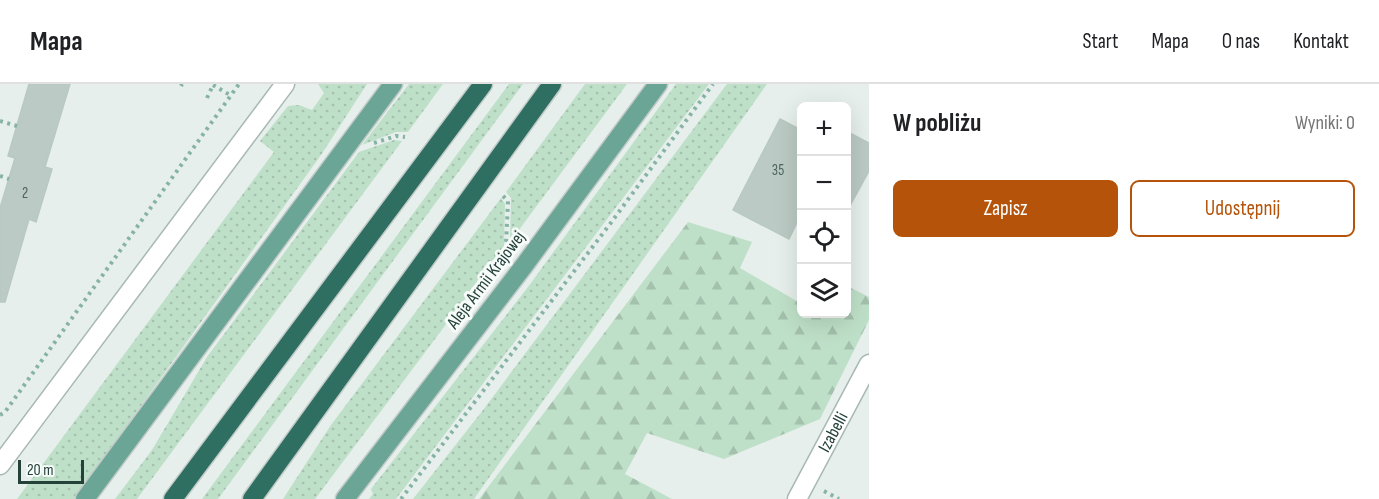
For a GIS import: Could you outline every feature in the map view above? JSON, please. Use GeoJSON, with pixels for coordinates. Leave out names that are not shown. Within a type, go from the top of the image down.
{"type":"FeatureCollection","features":[{"type":"Feature","properties":{"kind":"highway"},"geometry":{"type":"LineString","coordinates":[[173,499],[483,84]]}},
{"type":"Feature","properties":{"kind":"highway"},"geometry":{"type":"LineString","coordinates":[[252,499],[552,84]]}},
{"type":"Feature","properties":{"kind":"main road"},"geometry":{"type":"LineString","coordinates":[[85,499],[393,84]]}},
{"type":"Feature","properties":{"kind":"main road","name":"Aleja Armii Krajowej"},"geometry":{"type":"LineString","coordinates":[[345,499],[530,258],[658,84]]}},
{"type":"Feature","properties":{"kind":"street"},"geometry":{"type":"LineString","coordinates":[[0,465],[285,84]]}},
{"type":"Feature","properties":{"kind":"street","name":"Izabelli"},"geometry":{"type":"LineString","coordinates":[[797,499],[869,364]]}},
{"type":"Feature","properties":{"kind":"path"},"geometry":{"type":"LineString","coordinates":[[0,415],[5,412],[239,84]]}},
{"type":"Feature","properties":{"kind":"path"},"geometry":{"type":"LineString","coordinates":[[401,499],[610,224],[713,84]]}},
{"type":"Feature","properties":{"kind":"path"},"geometry":{"type":"LineString","coordinates":[[207,98],[213,85],[230,96]]}},
{"type":"Feature","properties":{"kind":"path"},"geometry":{"type":"LineString","coordinates":[[0,121],[17,126]]}},
{"type":"Feature","properties":{"kind":"path"},"geometry":{"type":"LineString","coordinates":[[370,145],[396,136],[405,137]]}},
{"type":"Feature","properties":{"kind":"path"},"geometry":{"type":"LineString","coordinates":[[0,176],[9,178]]}},
{"type":"Feature","properties":{"kind":"path"},"geometry":{"type":"LineString","coordinates":[[503,196],[508,201],[506,245]]}},
{"type":"Feature","properties":{"kind":"path"},"geometry":{"type":"LineString","coordinates":[[822,490],[839,499]]}},
{"type":"Feature","properties":{"kind":"green space"},"geometry":{"type":"Polygon","coordinates":[[[318,84],[367,84],[321,155],[74,499],[17,499],[274,152],[260,141],[288,106],[299,105],[312,110],[324,93],[318,84]]]}},
{"type":"Feature","properties":{"kind":"green space"},"geometry":{"type":"Polygon","coordinates":[[[409,84],[443,84],[408,132],[396,132],[362,145],[409,84]]]}},
{"type":"Feature","properties":{"kind":"green space"},"geometry":{"type":"Polygon","coordinates":[[[509,84],[523,84],[218,499],[202,499],[509,84]]]}},
{"type":"Feature","properties":{"kind":"green space"},"geometry":{"type":"Polygon","coordinates":[[[585,84],[627,84],[510,242],[511,198],[506,192],[585,84]]]}},
{"type":"Feature","properties":{"kind":"green space"},"geometry":{"type":"Polygon","coordinates":[[[676,84],[709,84],[396,499],[369,499],[373,494],[371,489],[528,287],[676,84]]]}},
{"type":"Feature","properties":{"kind":"green space"},"geometry":{"type":"Polygon","coordinates":[[[727,84],[767,84],[474,499],[413,499],[483,410],[727,84]]]}},
{"type":"Feature","properties":{"kind":"green space"},"geometry":{"type":"Polygon","coordinates":[[[394,140],[402,141],[137,499],[115,499],[152,450],[207,357],[359,152],[394,140]]]}},
{"type":"Feature","properties":{"kind":"green space"},"geometry":{"type":"Polygon","coordinates":[[[501,198],[505,204],[504,247],[315,499],[283,499],[331,425],[501,198]]]}},
{"type":"Feature","properties":{"kind":"green space"},"geometry":{"type":"Polygon","coordinates":[[[688,222],[752,242],[740,268],[797,301],[797,318],[851,318],[851,288],[869,297],[869,320],[820,419],[724,459],[647,433],[625,474],[672,499],[479,499],[688,222]]]}},
{"type":"Feature","properties":{"kind":"building"},"geometry":{"type":"Polygon","coordinates":[[[29,84],[70,84],[45,167],[52,169],[36,222],[29,219],[5,302],[0,302],[0,208],[15,158],[8,156],[29,84]]]}},
{"type":"Feature","properties":{"kind":"building"},"geometry":{"type":"Polygon","coordinates":[[[780,119],[797,128],[797,222],[789,239],[733,210],[780,119]]]}},
{"type":"Feature","properties":{"kind":"building"},"geometry":{"type":"Polygon","coordinates":[[[851,134],[869,143],[869,171],[851,204],[851,134]]]}}]}
